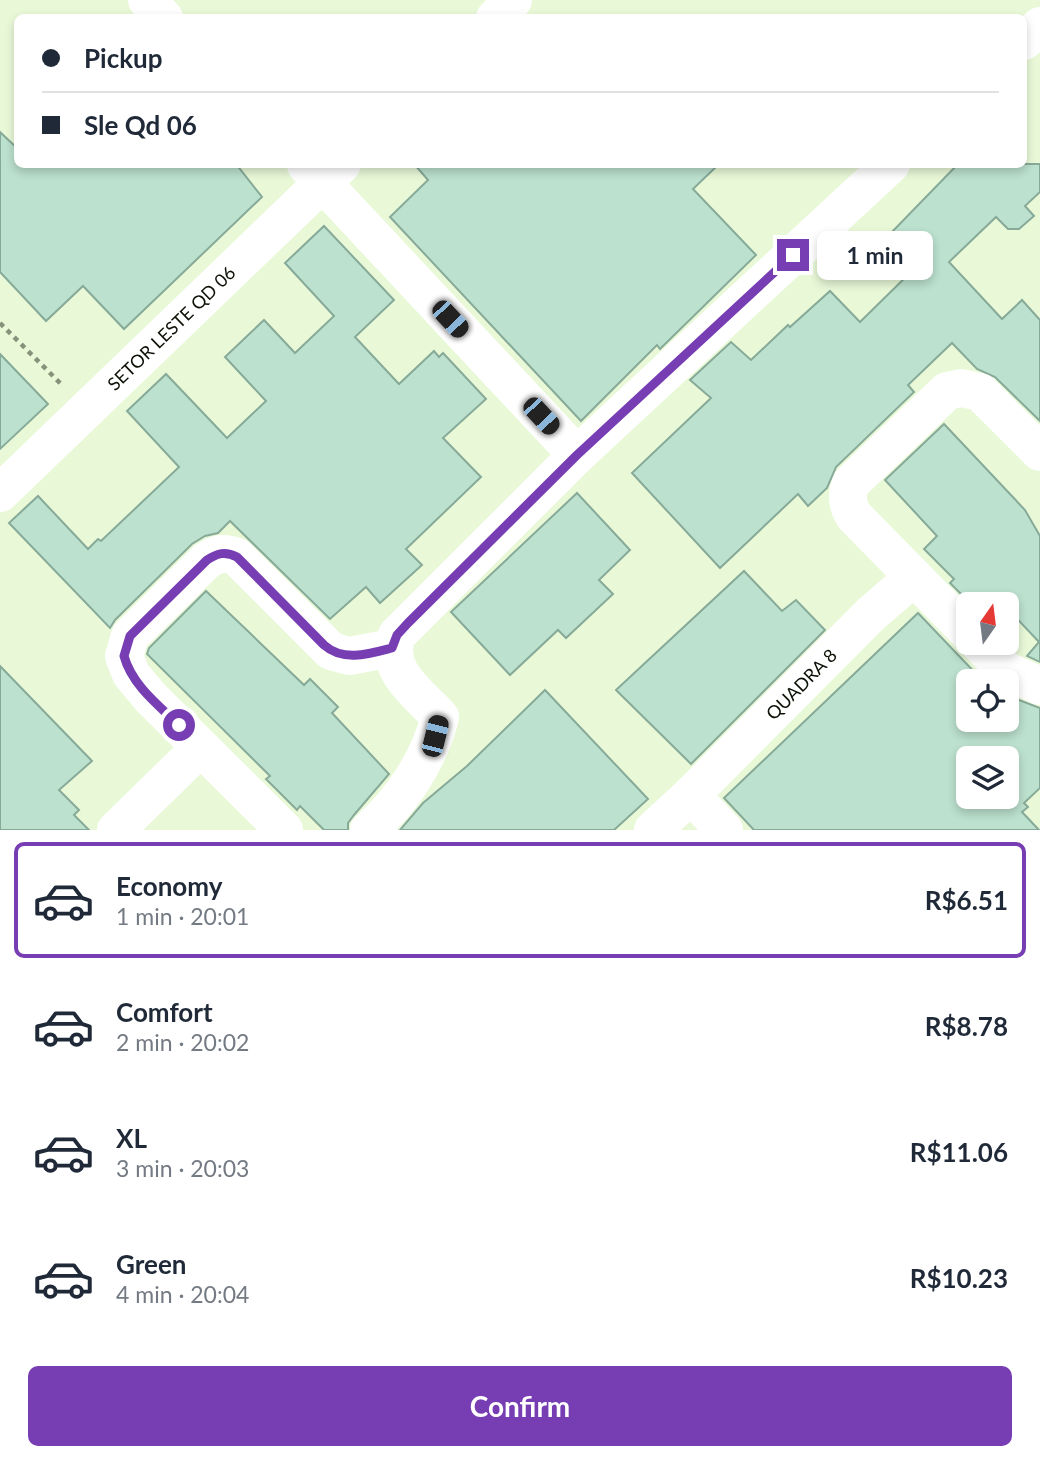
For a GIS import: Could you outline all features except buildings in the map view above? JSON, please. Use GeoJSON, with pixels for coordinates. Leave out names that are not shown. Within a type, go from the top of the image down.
{"type":"FeatureCollection","features":[{"type":"Feature","properties":{"kind":"street"},"geometry":{"type":"LineString","coordinates":[[147,0],[160,14]]}},
{"type":"Feature","properties":{"kind":"street"},"geometry":{"type":"LineString","coordinates":[[499,14],[513,0]]}},
{"type":"Feature","properties":{"kind":"street"},"geometry":{"type":"LineString","coordinates":[[1027,38],[1040,26]]}},
{"type":"Feature","properties":{"kind":"street"},"geometry":{"type":"LineString","coordinates":[[369,830],[387,814],[421,765],[435,736],[440,717],[397,672],[392,648],[397,635],[577,455],[887,168]]}},
{"type":"Feature","properties":{"kind":"street"},"geometry":{"type":"LineString","coordinates":[[323,171],[577,455]]}},
{"type":"Feature","properties":{"kind":"street","name":"SETOR LESTE QD 06"},"geometry":{"type":"LineString","coordinates":[[0,492],[87,409],[323,171]]}},
{"type":"Feature","properties":{"kind":"street"},"geometry":{"type":"LineString","coordinates":[[956,620],[854,516],[847,493],[851,483],[947,391],[961,388],[980,392],[1040,452]]}},
{"type":"Feature","properties":{"kind":"street"},"geometry":{"type":"LineString","coordinates":[[284,830],[200,748],[131,674],[124,656],[130,636],[192,573],[218,554],[229,554],[237,557],[331,651],[349,656],[392,648]]}},
{"type":"Feature","properties":{"kind":"street","name":"QUADRA 8"},"geometry":{"type":"LineString","coordinates":[[653,830],[871,614],[914,578]]}},
{"type":"Feature","properties":{"kind":"street"},"geometry":{"type":"LineString","coordinates":[[991,655],[1005,670],[1040,686]]}},
{"type":"Feature","properties":{"kind":"street"},"geometry":{"type":"LineString","coordinates":[[116,830],[200,748]]}},
{"type":"Feature","properties":{"kind":"street"},"geometry":{"type":"LineString","coordinates":[[691,795],[724,830]]}},
{"type":"Feature","properties":{"kind":"path"},"geometry":{"type":"LineString","coordinates":[[0,323],[87,409]]}},
{"type":"Feature","properties":{"kind":"route"},"geometry":{"type":"LineString","coordinates":[[179,725],[131,674],[124,656],[130,636],[207,560],[218,554],[237,557],[331,651],[349,656],[392,648],[397,635],[408,623],[577,455],[793,255]]}}]}
